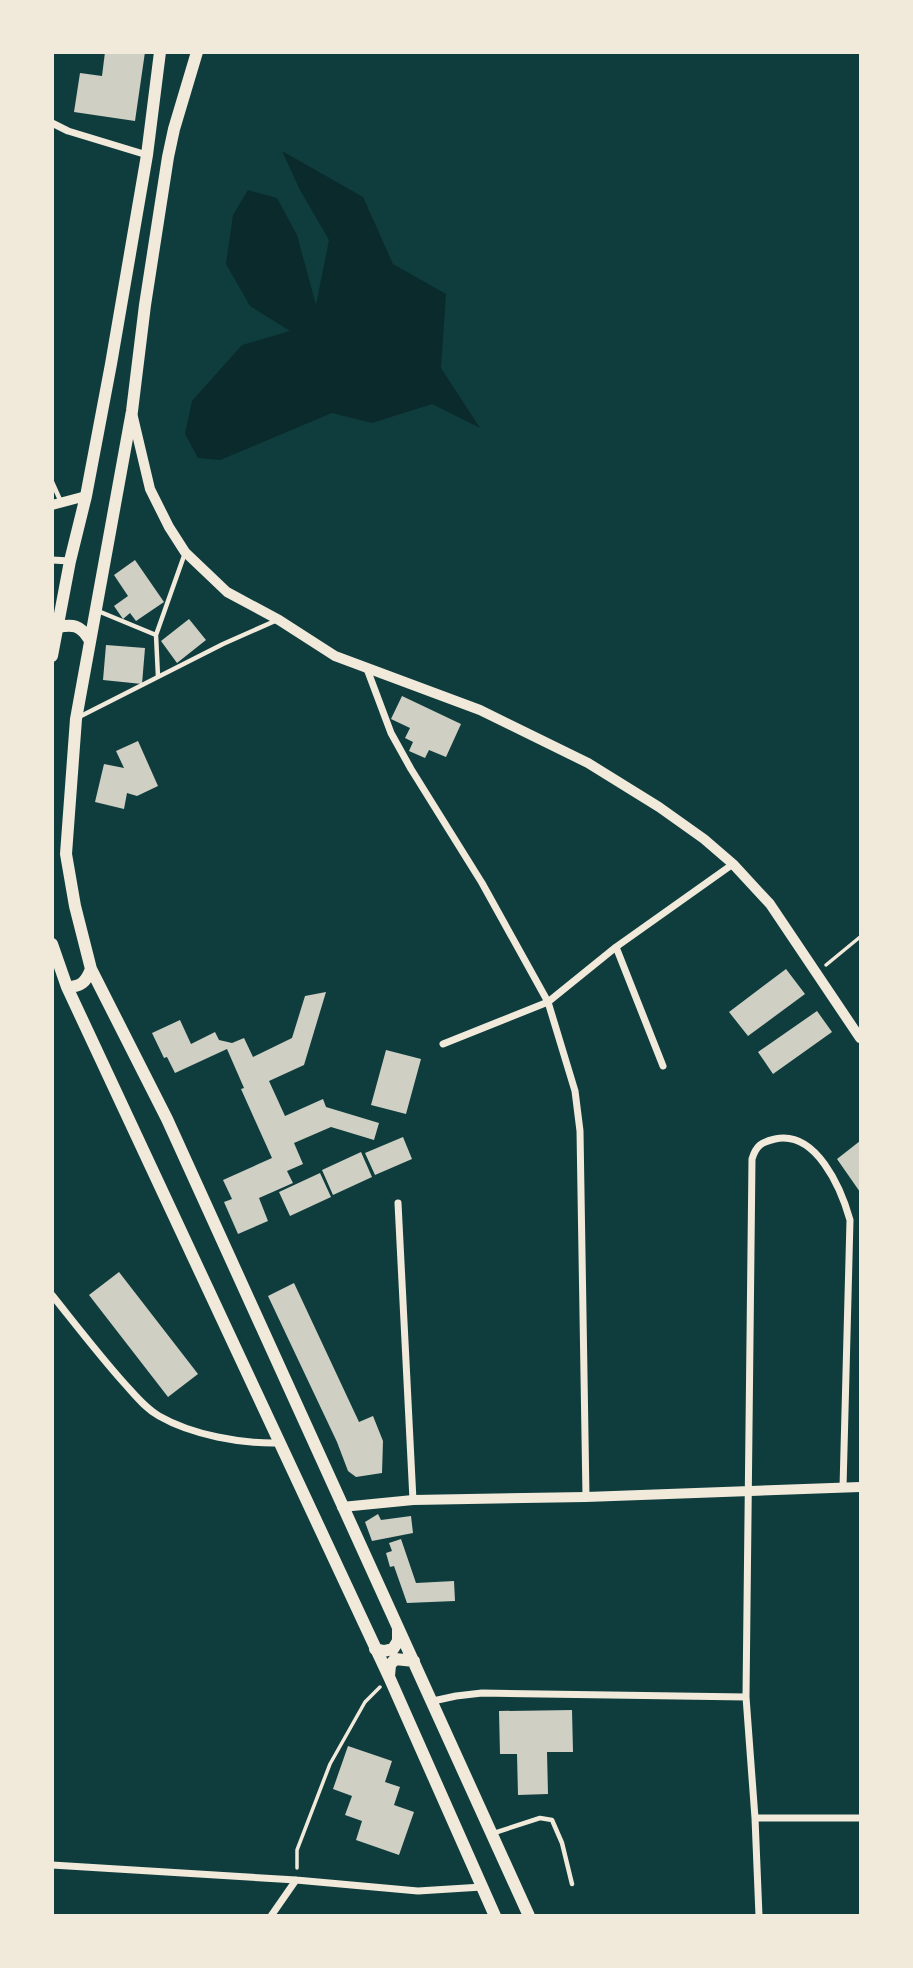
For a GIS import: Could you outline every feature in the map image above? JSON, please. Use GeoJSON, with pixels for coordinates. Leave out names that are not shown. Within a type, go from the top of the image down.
{"type":"FeatureCollection","features":[{"type":"Feature","properties":{"kind":"main road"},"geometry":{"type":"LineString","coordinates":[[52,656],[70,561],[86,496],[146,155],[160,52]]}},
{"type":"Feature","properties":{"kind":"main road"},"geometry":{"type":"LineString","coordinates":[[197,52],[168,157],[132,411],[76,719],[66,854],[75,906],[90,969],[167,1119],[530,1916]]}},
{"type":"Feature","properties":{"kind":"main road"},"geometry":{"type":"LineString","coordinates":[[58,627],[78,626],[89,639]]}},
{"type":"Feature","properties":{"kind":"main road"},"geometry":{"type":"LineString","coordinates":[[52,944],[67,987],[390,1679],[495,1916]]}},
{"type":"Feature","properties":{"kind":"main road"},"geometry":{"type":"LineString","coordinates":[[67,987],[82,985],[90,969]]}},
{"type":"Feature","properties":{"kind":"main road"},"geometry":{"type":"LineString","coordinates":[[375,1649],[393,1649],[398,1641],[398,1629]]}},
{"type":"Feature","properties":{"kind":"main road"},"geometry":{"type":"LineString","coordinates":[[390,1679],[392,1661],[414,1661]]}},
{"type":"Feature","properties":{"kind":"street"},"geometry":{"type":"LineString","coordinates":[[52,123],[68,131],[146,155]]}},
{"type":"Feature","properties":{"kind":"street"},"geometry":{"type":"LineString","coordinates":[[132,411],[150,489],[169,527],[185,552],[227,592],[279,620],[335,656],[480,710],[588,763],[659,807],[704,839],[733,864],[770,904],[860,1038]]}},
{"type":"Feature","properties":{"kind":"street"},"geometry":{"type":"LineString","coordinates":[[57,504],[86,496]]}},
{"type":"Feature","properties":{"kind":"street"},"geometry":{"type":"LineString","coordinates":[[52,559],[70,561]]}},
{"type":"Feature","properties":{"kind":"street"},"geometry":{"type":"LineString","coordinates":[[367,669],[391,733],[482,883],[548,1002],[575,1091],[580,1131],[586,1497]]}},
{"type":"Feature","properties":{"kind":"street"},"geometry":{"type":"LineString","coordinates":[[443,1044],[548,1002],[616,947],[733,864]]}},
{"type":"Feature","properties":{"kind":"street"},"geometry":{"type":"LineString","coordinates":[[616,947],[663,1066]]}},
{"type":"Feature","properties":{"kind":"street"},"geometry":{"type":"LineString","coordinates":[[759,1916],[746,1697],[752,1159],[756,1148],[762,1143],[779,1138],[799,1139],[811,1148],[833,1177],[850,1220],[843,1488]]}},
{"type":"Feature","properties":{"kind":"street"},"geometry":{"type":"LineString","coordinates":[[398,1203],[413,1500]]}},
{"type":"Feature","properties":{"kind":"street"},"geometry":{"type":"LineString","coordinates":[[52,1295],[103,1359],[144,1404],[160,1416],[186,1428],[226,1439],[279,1443]]}},
{"type":"Feature","properties":{"kind":"street"},"geometry":{"type":"LineString","coordinates":[[342,1507],[413,1500],[860,1487]]}},
{"type":"Feature","properties":{"kind":"street"},"geometry":{"type":"LineString","coordinates":[[433,1702],[482,1693],[746,1697]]}},
{"type":"Feature","properties":{"kind":"street"},"geometry":{"type":"LineString","coordinates":[[755,1818],[860,1818]]}},
{"type":"Feature","properties":{"kind":"street"},"geometry":{"type":"LineString","coordinates":[[52,1865],[296,1880],[418,1891],[456,1891],[482,1887]]}},
{"type":"Feature","properties":{"kind":"street"},"geometry":{"type":"LineString","coordinates":[[271,1916],[296,1880]]}},
{"type":"Feature","properties":{"kind":"lane"},"geometry":{"type":"LineString","coordinates":[[52,482],[57,504]]}},
{"type":"Feature","properties":{"kind":"lane"},"geometry":{"type":"LineString","coordinates":[[158,677],[156,635],[185,552]]}},
{"type":"Feature","properties":{"kind":"lane"},"geometry":{"type":"LineString","coordinates":[[95,610],[156,635]]}},
{"type":"Feature","properties":{"kind":"lane"},"geometry":{"type":"LineString","coordinates":[[76,719],[223,644],[279,620]]}},
{"type":"Feature","properties":{"kind":"lane"},"geometry":{"type":"LineString","coordinates":[[493,1833],[540,1818],[552,1821],[562,1843],[572,1884]]}},
{"type":"Feature","properties":{"kind":"path"},"geometry":{"type":"LineString","coordinates":[[816,973],[860,937]]}},
{"type":"Feature","properties":{"kind":"path"},"geometry":{"type":"LineString","coordinates":[[296,1880],[297,1850],[330,1764],[365,1702],[390,1679]]}},
{"type":"Feature","properties":{"kind":"water"},"geometry":{"type":"Polygon","coordinates":[[[282,151],[363,197],[393,264],[446,294],[441,368],[480,428],[432,404],[372,423],[332,413],[220,460],[198,458],[185,434],[192,401],[242,345],[290,331],[250,306],[226,264],[233,215],[248,190],[277,198],[297,235],[316,305],[329,240],[300,190],[282,151]]]}},
{"type":"Feature","properties":{"kind":"building"},"geometry":{"type":"Polygon","coordinates":[[[105,52],[145,52],[135,121],[74,112],[80,73],[102,76],[105,52]]]}},
{"type":"Feature","properties":{"kind":"building"},"geometry":{"type":"Polygon","coordinates":[[[135,560],[164,602],[136,621],[130,613],[123,619],[114,606],[128,596],[114,575],[135,560]]]}},
{"type":"Feature","properties":{"kind":"building"},"geometry":{"type":"Polygon","coordinates":[[[189,619],[206,640],[177,663],[161,641],[189,619]]]}},
{"type":"Feature","properties":{"kind":"building"},"geometry":{"type":"Polygon","coordinates":[[[106,645],[145,648],[142,684],[103,680],[106,645]]]}},
{"type":"Feature","properties":{"kind":"building"},"geometry":{"type":"Polygon","coordinates":[[[402,696],[461,724],[446,757],[429,750],[425,758],[409,751],[413,742],[405,738],[410,728],[391,719],[402,696]]]}},
{"type":"Feature","properties":{"kind":"building"},"geometry":{"type":"Polygon","coordinates":[[[138,741],[158,786],[137,796],[127,793],[124,809],[95,802],[104,764],[124,768],[116,751],[138,741]]]}},
{"type":"Feature","properties":{"kind":"building"},"geometry":{"type":"Polygon","coordinates":[[[786,969],[805,994],[748,1036],[729,1012],[786,969]]]}},
{"type":"Feature","properties":{"kind":"building"},"geometry":{"type":"Polygon","coordinates":[[[326,992],[304,1065],[269,1081],[285,1116],[323,1099],[326,1107],[379,1123],[374,1140],[331,1127],[294,1143],[303,1164],[287,1171],[293,1183],[259,1198],[268,1221],[238,1234],[224,1202],[232,1199],[223,1180],[272,1158],[241,1089],[244,1088],[227,1049],[175,1073],[152,1033],[180,1020],[191,1044],[215,1032],[219,1040],[232,1043],[244,1038],[253,1057],[292,1038],[305,996],[326,992]]]}},
{"type":"Feature","properties":{"kind":"building"},"geometry":{"type":"Polygon","coordinates":[[[817,1011],[832,1032],[773,1074],[758,1052],[817,1011]]]}},
{"type":"Feature","properties":{"kind":"building"},"geometry":{"type":"Polygon","coordinates":[[[386,1050],[421,1059],[406,1114],[371,1105],[386,1050]]]}},
{"type":"Feature","properties":{"kind":"building"},"geometry":{"type":"Polygon","coordinates":[[[403,1137],[412,1159],[375,1175],[365,1153],[403,1137]]]}},
{"type":"Feature","properties":{"kind":"building"},"geometry":{"type":"Polygon","coordinates":[[[860,1141],[860,1192],[837,1159],[860,1141]]]}},
{"type":"Feature","properties":{"kind":"building"},"geometry":{"type":"Polygon","coordinates":[[[361,1152],[372,1177],[333,1195],[322,1170],[361,1152]]]}},
{"type":"Feature","properties":{"kind":"building"},"geometry":{"type":"Polygon","coordinates":[[[320,1173],[331,1197],[290,1216],[279,1192],[320,1173]]]}},
{"type":"Feature","properties":{"kind":"building"},"geometry":{"type":"Polygon","coordinates":[[[119,1272],[198,1374],[168,1397],[89,1295],[119,1272]]]}},
{"type":"Feature","properties":{"kind":"building"},"geometry":{"type":"Polygon","coordinates":[[[294,1283],[359,1422],[373,1416],[383,1441],[382,1473],[356,1477],[348,1471],[268,1296],[294,1283]]]}},
{"type":"Feature","properties":{"kind":"building"},"geometry":{"type":"Polygon","coordinates":[[[378,1514],[381,1520],[411,1516],[413,1533],[372,1541],[365,1522],[378,1514]]]}},
{"type":"Feature","properties":{"kind":"building"},"geometry":{"type":"Polygon","coordinates":[[[401,1539],[416,1583],[454,1581],[455,1601],[407,1603],[394,1566],[390,1567],[386,1553],[392,1551],[389,1543],[401,1539]]]}},
{"type":"Feature","properties":{"kind":"building"},"geometry":{"type":"Polygon","coordinates":[[[572,1710],[573,1752],[547,1752],[548,1794],[518,1795],[517,1754],[500,1754],[499,1711],[572,1710]]]}},
{"type":"Feature","properties":{"kind":"building"},"geometry":{"type":"Polygon","coordinates":[[[348,1746],[392,1761],[385,1782],[400,1787],[394,1805],[414,1812],[399,1855],[356,1840],[362,1821],[345,1815],[352,1796],[333,1789],[348,1746]]]}}]}
